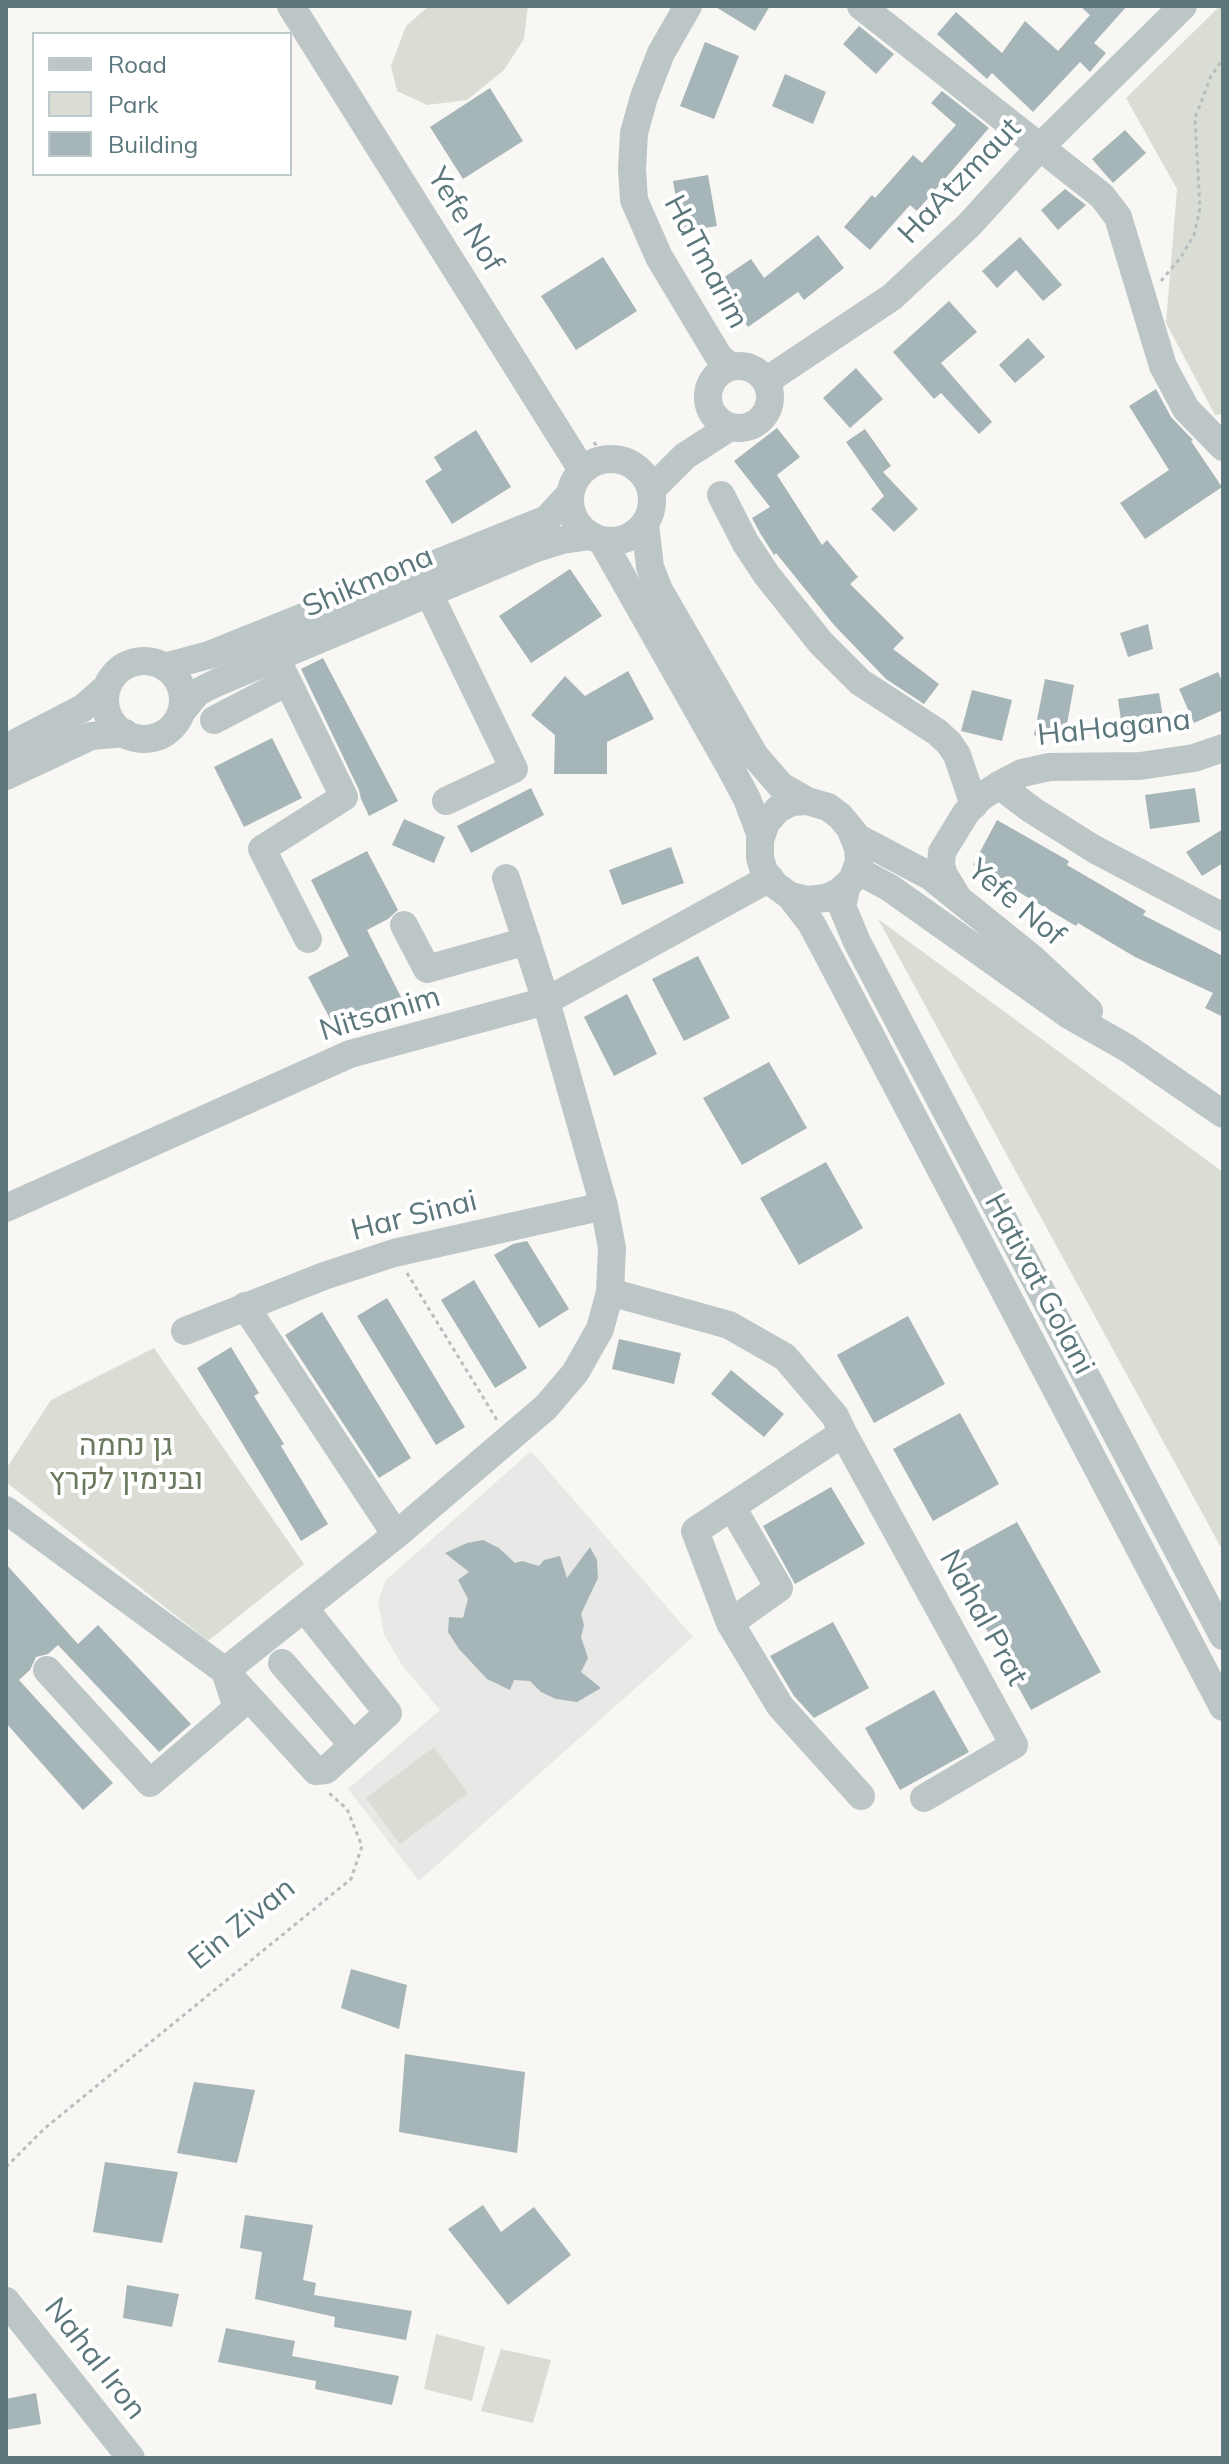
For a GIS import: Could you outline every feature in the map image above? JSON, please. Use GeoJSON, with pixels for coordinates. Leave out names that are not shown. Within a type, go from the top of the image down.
{"type":"FeatureCollection","features":[{"type":"Feature","properties":{"kind":"street","name":"Yefe Nof"},"geometry":{"type":"LineString","coordinates":[[291,6],[576,483]]}},
{"type":"Feature","properties":{"kind":"street","name":"HaTmarim"},"geometry":{"type":"LineString","coordinates":[[688,6],[661,53],[637,121],[632,169],[634,200],[659,257],[719,357],[730,366]]}},
{"type":"Feature","properties":{"kind":"street"},"geometry":{"type":"LineString","coordinates":[[861,6],[1102,196],[1118,217],[1163,366],[1186,409],[1223,447]]}},
{"type":"Feature","properties":{"kind":"street","name":"HaAtzmaut"},"geometry":{"type":"LineString","coordinates":[[766,381],[892,297],[969,225],[1040,147],[1183,6]]}},
{"type":"Feature","properties":{"kind":"street"},"geometry":{"type":"LineString","coordinates":[[730,366],[751,367],[766,381],[770,402],[760,420],[741,428],[720,418],[708,388],[720,371],[730,366]]}},
{"type":"Feature","properties":{"kind":"street"},"geometry":{"type":"LineString","coordinates":[[646,481],[685,456],[720,418]]}},
{"type":"Feature","properties":{"kind":"street"},"geometry":{"type":"LineString","coordinates":[[596,539],[623,540],[645,524],[651,511],[646,481],[631,464],[619,460],[593,463],[576,483],[573,518],[580,529],[596,539],[730,767],[761,836]]}},
{"type":"Feature","properties":{"kind":"street","name":"Shikmona"},"geometry":{"type":"LineString","coordinates":[[182,711],[198,692],[281,670],[423,582],[547,519],[576,483]]}},
{"type":"Feature","properties":{"kind":"street"},"geometry":{"type":"LineString","coordinates":[[721,495],[752,553],[820,642],[860,682],[949,743],[957,755],[974,805]]}},
{"type":"Feature","properties":{"kind":"street"},"geometry":{"type":"LineString","coordinates":[[645,524],[650,567],[659,590],[755,756],[781,786],[807,801],[828,807],[850,828],[858,848],[851,879],[826,898],[807,900],[780,887],[760,858],[761,836],[766,823],[778,809],[792,802],[807,801]]}},
{"type":"Feature","properties":{"kind":"street","name":"Shikmona"},"geometry":{"type":"LineString","coordinates":[[164,667],[562,540],[596,539]]}},
{"type":"Feature","properties":{"kind":"street"},"geometry":{"type":"LineString","coordinates":[[423,582],[514,769],[446,801]]}},
{"type":"Feature","properties":{"kind":"street"},"geometry":{"type":"LineString","coordinates":[[6,748],[83,708],[107,687],[122,667],[134,662],[146,661],[170,670],[182,689],[182,711],[167,732],[144,739],[125,733],[91,736],[6,776]]}},
{"type":"Feature","properties":{"kind":"street"},"geometry":{"type":"LineString","coordinates":[[214,720],[281,670],[344,797],[262,849],[308,939]]}},
{"type":"Feature","properties":{"kind":"street"},"geometry":{"type":"LineString","coordinates":[[107,687],[107,711],[112,722],[125,733]]}},
{"type":"Feature","properties":{"kind":"street","name":"HaHagana"},"geometry":{"type":"LineString","coordinates":[[951,834],[974,805],[999,785],[1022,773],[1049,767],[1140,766],[1194,758],[1223,748]]}},
{"type":"Feature","properties":{"kind":"street"},"geometry":{"type":"LineString","coordinates":[[999,785],[1094,849],[1223,917]]}},
{"type":"Feature","properties":{"kind":"street","name":"Yefe Nof"},"geometry":{"type":"LineString","coordinates":[[850,828],[859,838],[930,876],[958,898],[1033,959],[1127,1048]]}},
{"type":"Feature","properties":{"kind":"street"},"geometry":{"type":"LineString","coordinates":[[889,852],[925,847],[951,834]]}},
{"type":"Feature","properties":{"kind":"street"},"geometry":{"type":"LineString","coordinates":[[951,834],[942,852],[941,865],[958,898]]}},
{"type":"Feature","properties":{"kind":"street","name":"Yefe Nof"},"geometry":{"type":"LineString","coordinates":[[851,879],[864,874],[890,888],[1069,1015],[1127,1048],[1223,1114]]}},
{"type":"Feature","properties":{"kind":"street"},"geometry":{"type":"LineString","coordinates":[[225,1671],[396,1535],[546,1407],[575,1373],[600,1329],[610,1292],[612,1248],[604,1206],[546,1001],[506,878]]}},
{"type":"Feature","properties":{"kind":"street","name":"Hativat Golani"},"geometry":{"type":"LineString","coordinates":[[851,879],[842,906],[857,942],[1223,1636]]}},
{"type":"Feature","properties":{"kind":"street","name":"Hativat Golani"},"geometry":{"type":"LineString","coordinates":[[780,887],[811,923],[1223,1707]]}},
{"type":"Feature","properties":{"kind":"street","name":"Nitsanim"},"geometry":{"type":"LineString","coordinates":[[6,1208],[350,1054],[546,1001],[780,887]]}},
{"type":"Feature","properties":{"kind":"street"},"geometry":{"type":"LineString","coordinates":[[404,925],[427,969],[527,941]]}},
{"type":"Feature","properties":{"kind":"street","name":"Har Sinai"},"geometry":{"type":"LineString","coordinates":[[185,1331],[245,1306],[394,1253],[604,1206]]}},
{"type":"Feature","properties":{"kind":"street","name":"Nahal Prat"},"geometry":{"type":"LineString","coordinates":[[610,1292],[729,1325],[785,1357],[835,1416],[1014,1745],[924,1798]]}},
{"type":"Feature","properties":{"kind":"street"},"geometry":{"type":"LineString","coordinates":[[245,1306],[396,1535]]}},
{"type":"Feature","properties":{"kind":"street"},"geometry":{"type":"LineString","coordinates":[[843,1433],[695,1531],[730,1623],[780,1706],[861,1796]]}},
{"type":"Feature","properties":{"kind":"street"},"geometry":{"type":"LineString","coordinates":[[730,1623],[779,1588],[732,1507]]}},
{"type":"Feature","properties":{"kind":"street"},"geometry":{"type":"LineString","coordinates":[[6,1510],[225,1671],[316,1771],[326,1770],[388,1713],[304,1608]]}},
{"type":"Feature","properties":{"kind":"street"},"geometry":{"type":"LineString","coordinates":[[282,1663],[353,1745]]}},
{"type":"Feature","properties":{"kind":"street"},"geometry":{"type":"LineString","coordinates":[[47,1670],[150,1783],[237,1708],[225,1671]]}},
{"type":"Feature","properties":{"kind":"street","name":"Nahal Iron"},"geometry":{"type":"LineString","coordinates":[[6,2301],[131,2458]]}},
{"type":"Feature","properties":{"kind":"path"},"geometry":{"type":"LineString","coordinates":[[1144,302],[1181,257],[1194,235],[1200,208],[1195,118],[1211,76],[1223,59]]}},
{"type":"Feature","properties":{"kind":"path"},"geometry":{"type":"LineString","coordinates":[[394,1253],[509,1439]]}},
{"type":"Feature","properties":{"kind":"path","name":"Ein Zivan"},"geometry":{"type":"LineString","coordinates":[[6,2167],[45,2128],[351,1879],[362,1846],[347,1809],[324,1789]]}},
{"type":"Feature","properties":{"kind":"shaded area"},"geometry":{"type":"Polygon","coordinates":[[[531,1451],[693,1637],[419,1881],[348,1789],[440,1710],[401,1664],[384,1634],[378,1601],[386,1580],[531,1451]]]}},
{"type":"Feature","properties":{"kind":"green space"},"geometry":{"type":"Polygon","coordinates":[[[429,6],[528,6],[524,39],[504,70],[467,100],[427,105],[397,91],[391,66],[406,26],[429,6]]]}},
{"type":"Feature","properties":{"kind":"green space"},"geometry":{"type":"Polygon","coordinates":[[[1223,6],[1223,414],[1215,415],[1166,323],[1177,189],[1126,98],[1223,6]]]}},
{"type":"Feature","properties":{"kind":"green space"},"geometry":{"type":"Polygon","coordinates":[[[878,919],[1223,1172],[1223,1551],[878,919]]]}},
{"type":"Feature","properties":{"kind":"green space","name":"גן נחמה ובנימין לקרץ"},"geometry":{"type":"Polygon","coordinates":[[[154,1348],[304,1564],[208,1641],[6,1482],[6,1469],[51,1400],[154,1348]]]}},
{"type":"Feature","properties":{"kind":"green space"},"geometry":{"type":"Polygon","coordinates":[[[434,1747],[468,1793],[400,1844],[366,1798],[434,1747]]]}},
{"type":"Feature","properties":{"kind":"green space"},"geometry":{"type":"Polygon","coordinates":[[[436,2334],[485,2347],[472,2401],[424,2389],[436,2334]]]}},
{"type":"Feature","properties":{"kind":"green space"},"geometry":{"type":"Polygon","coordinates":[[[501,2349],[551,2360],[533,2423],[481,2411],[501,2349]]]}},
{"type":"Feature","properties":{"kind":"building"},"geometry":{"type":"Polygon","coordinates":[[[714,6],[770,6],[755,31],[714,6]]]}},
{"type":"Feature","properties":{"kind":"building"},"geometry":{"type":"Polygon","coordinates":[[[1080,6],[1127,6],[1094,43],[1106,53],[1090,72],[1080,62],[1033,112],[992,73],[987,79],[937,34],[956,12],[1002,53],[1025,21],[1058,51],[1090,15],[1080,6]]]}},
{"type":"Feature","properties":{"kind":"building"},"geometry":{"type":"Polygon","coordinates":[[[859,26],[894,54],[876,74],[843,44],[859,26]]]}},
{"type":"Feature","properties":{"kind":"building"},"geometry":{"type":"Polygon","coordinates":[[[705,42],[739,56],[714,119],[680,106],[705,42]]]}},
{"type":"Feature","properties":{"kind":"building"},"geometry":{"type":"Polygon","coordinates":[[[785,74],[826,92],[813,124],[772,106],[785,74]]]}},
{"type":"Feature","properties":{"kind":"building"},"geometry":{"type":"Polygon","coordinates":[[[490,88],[523,141],[463,179],[430,127],[490,88]]]}},
{"type":"Feature","properties":{"kind":"building"},"geometry":{"type":"Polygon","coordinates":[[[942,91],[989,128],[917,211],[910,205],[870,250],[844,227],[913,155],[922,163],[956,125],[931,103],[942,91]]]}},
{"type":"Feature","properties":{"kind":"building"},"geometry":{"type":"Polygon","coordinates":[[[1125,130],[1146,153],[1113,183],[1092,159],[1125,130]]]}},
{"type":"Feature","properties":{"kind":"building"},"geometry":{"type":"Polygon","coordinates":[[[708,175],[717,226],[682,232],[673,181],[708,175]]]}},
{"type":"Feature","properties":{"kind":"building"},"geometry":{"type":"Polygon","coordinates":[[[1065,189],[1086,205],[1058,230],[1041,210],[1065,189]]]}},
{"type":"Feature","properties":{"kind":"building"},"geometry":{"type":"Polygon","coordinates":[[[818,235],[844,268],[804,300],[798,292],[748,327],[717,282],[751,259],[764,278],[818,235]]]}},
{"type":"Feature","properties":{"kind":"building"},"geometry":{"type":"Polygon","coordinates":[[[1020,237],[1062,285],[1043,301],[1016,270],[997,288],[982,271],[1020,237]]]}},
{"type":"Feature","properties":{"kind":"building"},"geometry":{"type":"Polygon","coordinates":[[[603,257],[637,311],[576,350],[541,296],[603,257]]]}},
{"type":"Feature","properties":{"kind":"building"},"geometry":{"type":"Polygon","coordinates":[[[949,301],[977,332],[941,363],[992,422],[979,434],[941,393],[934,399],[893,352],[949,301]]]}},
{"type":"Feature","properties":{"kind":"building"},"geometry":{"type":"Polygon","coordinates":[[[1028,338],[1045,357],[1015,383],[999,365],[1028,338]]]}},
{"type":"Feature","properties":{"kind":"building"},"geometry":{"type":"Polygon","coordinates":[[[856,368],[883,399],[850,428],[823,398],[856,368]]]}},
{"type":"Feature","properties":{"kind":"building"},"geometry":{"type":"Polygon","coordinates":[[[1156,389],[1171,417],[1193,440],[1222,487],[1145,539],[1120,503],[1169,470],[1129,406],[1156,389]]]}},
{"type":"Feature","properties":{"kind":"building"},"geometry":{"type":"Polygon","coordinates":[[[777,428],[800,457],[777,475],[822,545],[827,540],[858,577],[850,584],[904,638],[893,649],[939,684],[924,704],[886,679],[834,625],[776,553],[774,555],[752,518],[770,507],[734,461],[777,428]]]}},
{"type":"Feature","properties":{"kind":"building"},"geometry":{"type":"Polygon","coordinates":[[[865,429],[891,466],[883,472],[918,509],[894,532],[871,509],[884,496],[846,442],[865,429]]]}},
{"type":"Feature","properties":{"kind":"building"},"geometry":{"type":"Polygon","coordinates":[[[476,430],[511,487],[452,524],[425,481],[442,470],[434,457],[476,430]]]}},
{"type":"Feature","properties":{"kind":"building"},"geometry":{"type":"Polygon","coordinates":[[[570,569],[602,616],[531,663],[499,616],[570,569]]]}},
{"type":"Feature","properties":{"kind":"building"},"geometry":{"type":"Polygon","coordinates":[[[1148,624],[1153,649],[1128,657],[1120,633],[1148,624]]]}},
{"type":"Feature","properties":{"kind":"building"},"geometry":{"type":"Polygon","coordinates":[[[323,658],[398,801],[369,816],[301,669],[323,658]]]}},
{"type":"Feature","properties":{"kind":"building"},"geometry":{"type":"Polygon","coordinates":[[[628,671],[654,719],[607,742],[607,774],[554,774],[555,735],[531,715],[565,676],[585,696],[628,671]]]}},
{"type":"Feature","properties":{"kind":"building"},"geometry":{"type":"Polygon","coordinates":[[[1218,672],[1223,683],[1223,710],[1194,723],[1179,689],[1218,672]]]}},
{"type":"Feature","properties":{"kind":"building"},"geometry":{"type":"Polygon","coordinates":[[[1045,679],[1074,685],[1064,741],[1034,735],[1045,679]]]}},
{"type":"Feature","properties":{"kind":"building"},"geometry":{"type":"Polygon","coordinates":[[[972,690],[1012,700],[1002,741],[961,731],[972,690]]]}},
{"type":"Feature","properties":{"kind":"building"},"geometry":{"type":"Polygon","coordinates":[[[1159,693],[1165,728],[1123,735],[1118,699],[1159,693]]]}},
{"type":"Feature","properties":{"kind":"building"},"geometry":{"type":"Polygon","coordinates":[[[272,738],[302,798],[244,827],[214,767],[272,738]]]}},
{"type":"Feature","properties":{"kind":"building"},"geometry":{"type":"Polygon","coordinates":[[[531,788],[544,815],[471,853],[457,826],[531,788]]]}},
{"type":"Feature","properties":{"kind":"building"},"geometry":{"type":"Polygon","coordinates":[[[1195,788],[1200,822],[1150,829],[1145,795],[1195,788]]]}},
{"type":"Feature","properties":{"kind":"building"},"geometry":{"type":"Polygon","coordinates":[[[404,819],[445,837],[434,863],[392,845],[404,819]]]}},
{"type":"Feature","properties":{"kind":"building"},"geometry":{"type":"Polygon","coordinates":[[[997,820],[1069,861],[1067,865],[1146,911],[1143,915],[1223,956],[1223,1017],[1205,1008],[1213,993],[1135,957],[1078,923],[1076,926],[973,865],[997,820]]]}},
{"type":"Feature","properties":{"kind":"building"},"geometry":{"type":"Polygon","coordinates":[[[1223,829],[1223,863],[1202,876],[1186,852],[1223,829]]]}},
{"type":"Feature","properties":{"kind":"building"},"geometry":{"type":"Polygon","coordinates":[[[671,847],[684,883],[622,905],[609,870],[671,847]]]}},
{"type":"Feature","properties":{"kind":"building"},"geometry":{"type":"Polygon","coordinates":[[[367,851],[398,910],[367,930],[402,999],[337,1032],[308,977],[349,956],[311,880],[367,851]]]}},
{"type":"Feature","properties":{"kind":"building"},"geometry":{"type":"Polygon","coordinates":[[[698,956],[730,1018],[684,1041],[652,979],[698,956]]]}},
{"type":"Feature","properties":{"kind":"building"},"geometry":{"type":"Polygon","coordinates":[[[627,994],[657,1054],[614,1076],[584,1017],[627,994]]]}},
{"type":"Feature","properties":{"kind":"building"},"geometry":{"type":"Polygon","coordinates":[[[769,1062],[807,1128],[742,1165],[703,1098],[769,1062]]]}},
{"type":"Feature","properties":{"kind":"building"},"geometry":{"type":"Polygon","coordinates":[[[826,1162],[863,1228],[799,1265],[760,1198],[826,1162]]]}},
{"type":"Feature","properties":{"kind":"building"},"geometry":{"type":"Polygon","coordinates":[[[527,1241],[569,1309],[539,1328],[494,1255],[513,1244],[527,1241]]]}},
{"type":"Feature","properties":{"kind":"building"},"geometry":{"type":"Polygon","coordinates":[[[474,1280],[527,1368],[495,1388],[441,1300],[474,1280]]]}},
{"type":"Feature","properties":{"kind":"building"},"geometry":{"type":"Polygon","coordinates":[[[387,1298],[465,1427],[436,1445],[357,1316],[387,1298]]]}},
{"type":"Feature","properties":{"kind":"building"},"geometry":{"type":"Polygon","coordinates":[[[322,1312],[411,1458],[379,1478],[285,1335],[322,1312]]]}},
{"type":"Feature","properties":{"kind":"building"},"geometry":{"type":"Polygon","coordinates":[[[908,1316],[945,1384],[874,1423],[837,1355],[908,1316]]]}},
{"type":"Feature","properties":{"kind":"building"},"geometry":{"type":"Polygon","coordinates":[[[619,1339],[681,1353],[674,1384],[612,1369],[619,1339]]]}},
{"type":"Feature","properties":{"kind":"building"},"geometry":{"type":"Polygon","coordinates":[[[231,1347],[259,1393],[254,1396],[284,1444],[281,1446],[328,1524],[301,1541],[197,1368],[231,1347]]]}},
{"type":"Feature","properties":{"kind":"building"},"geometry":{"type":"Polygon","coordinates":[[[731,1370],[784,1414],[764,1437],[711,1394],[731,1370]]]}},
{"type":"Feature","properties":{"kind":"building"},"geometry":{"type":"Polygon","coordinates":[[[960,1413],[999,1484],[933,1521],[893,1449],[960,1413]]]}},
{"type":"Feature","properties":{"kind":"building"},"geometry":{"type":"Polygon","coordinates":[[[831,1487],[865,1544],[795,1584],[763,1526],[831,1487]]]}},
{"type":"Feature","properties":{"kind":"building"},"geometry":{"type":"Polygon","coordinates":[[[1017,1522],[1101,1672],[1031,1710],[948,1560],[1017,1522]]]}},
{"type":"Feature","properties":{"kind":"building"},"geometry":{"type":"Polygon","coordinates":[[[483,1540],[499,1548],[515,1563],[522,1561],[539,1566],[544,1560],[560,1556],[567,1578],[590,1547],[597,1560],[598,1578],[581,1614],[584,1625],[581,1637],[588,1658],[581,1672],[601,1688],[577,1702],[556,1699],[541,1692],[530,1681],[514,1680],[510,1690],[487,1679],[459,1649],[448,1632],[449,1617],[463,1618],[468,1599],[458,1580],[469,1572],[445,1553],[483,1540]]]}},
{"type":"Feature","properties":{"kind":"building"},"geometry":{"type":"Polygon","coordinates":[[[6,1564],[78,1644],[98,1625],[191,1724],[159,1752],[58,1645],[48,1654],[36,1657],[30,1670],[19,1680],[113,1783],[83,1810],[6,1723],[6,1564]]]}},
{"type":"Feature","properties":{"kind":"building"},"geometry":{"type":"Polygon","coordinates":[[[833,1622],[869,1688],[814,1718],[794,1696],[770,1656],[833,1622]]]}},
{"type":"Feature","properties":{"kind":"building"},"geometry":{"type":"Polygon","coordinates":[[[934,1690],[969,1752],[900,1790],[865,1728],[934,1690]]]}},
{"type":"Feature","properties":{"kind":"building"},"geometry":{"type":"Polygon","coordinates":[[[351,1969],[407,1985],[399,2029],[341,2008],[351,1969]]]}},
{"type":"Feature","properties":{"kind":"building"},"geometry":{"type":"Polygon","coordinates":[[[405,2054],[525,2072],[517,2153],[399,2132],[405,2054]]]}},
{"type":"Feature","properties":{"kind":"building"},"geometry":{"type":"Polygon","coordinates":[[[194,2082],[255,2090],[237,2163],[177,2153],[194,2082]]]}},
{"type":"Feature","properties":{"kind":"building"},"geometry":{"type":"Polygon","coordinates":[[[105,2162],[178,2172],[162,2243],[93,2232],[105,2162]]]}},
{"type":"Feature","properties":{"kind":"building"},"geometry":{"type":"Polygon","coordinates":[[[483,2205],[501,2232],[534,2207],[571,2255],[508,2305],[448,2229],[483,2205]]]}},
{"type":"Feature","properties":{"kind":"building"},"geometry":{"type":"Polygon","coordinates":[[[245,2215],[313,2225],[303,2280],[316,2283],[314,2295],[412,2311],[406,2340],[334,2327],[335,2317],[255,2299],[262,2252],[240,2248],[245,2215]]]}},
{"type":"Feature","properties":{"kind":"building"},"geometry":{"type":"Polygon","coordinates":[[[127,2285],[179,2294],[172,2327],[123,2318],[127,2285]]]}},
{"type":"Feature","properties":{"kind":"building"},"geometry":{"type":"Polygon","coordinates":[[[226,2328],[295,2341],[292,2356],[399,2376],[392,2405],[315,2389],[316,2381],[218,2362],[226,2328]]]}},
{"type":"Feature","properties":{"kind":"building"},"geometry":{"type":"Polygon","coordinates":[[[36,2393],[41,2424],[6,2430],[6,2399],[36,2393]]]}}]}
